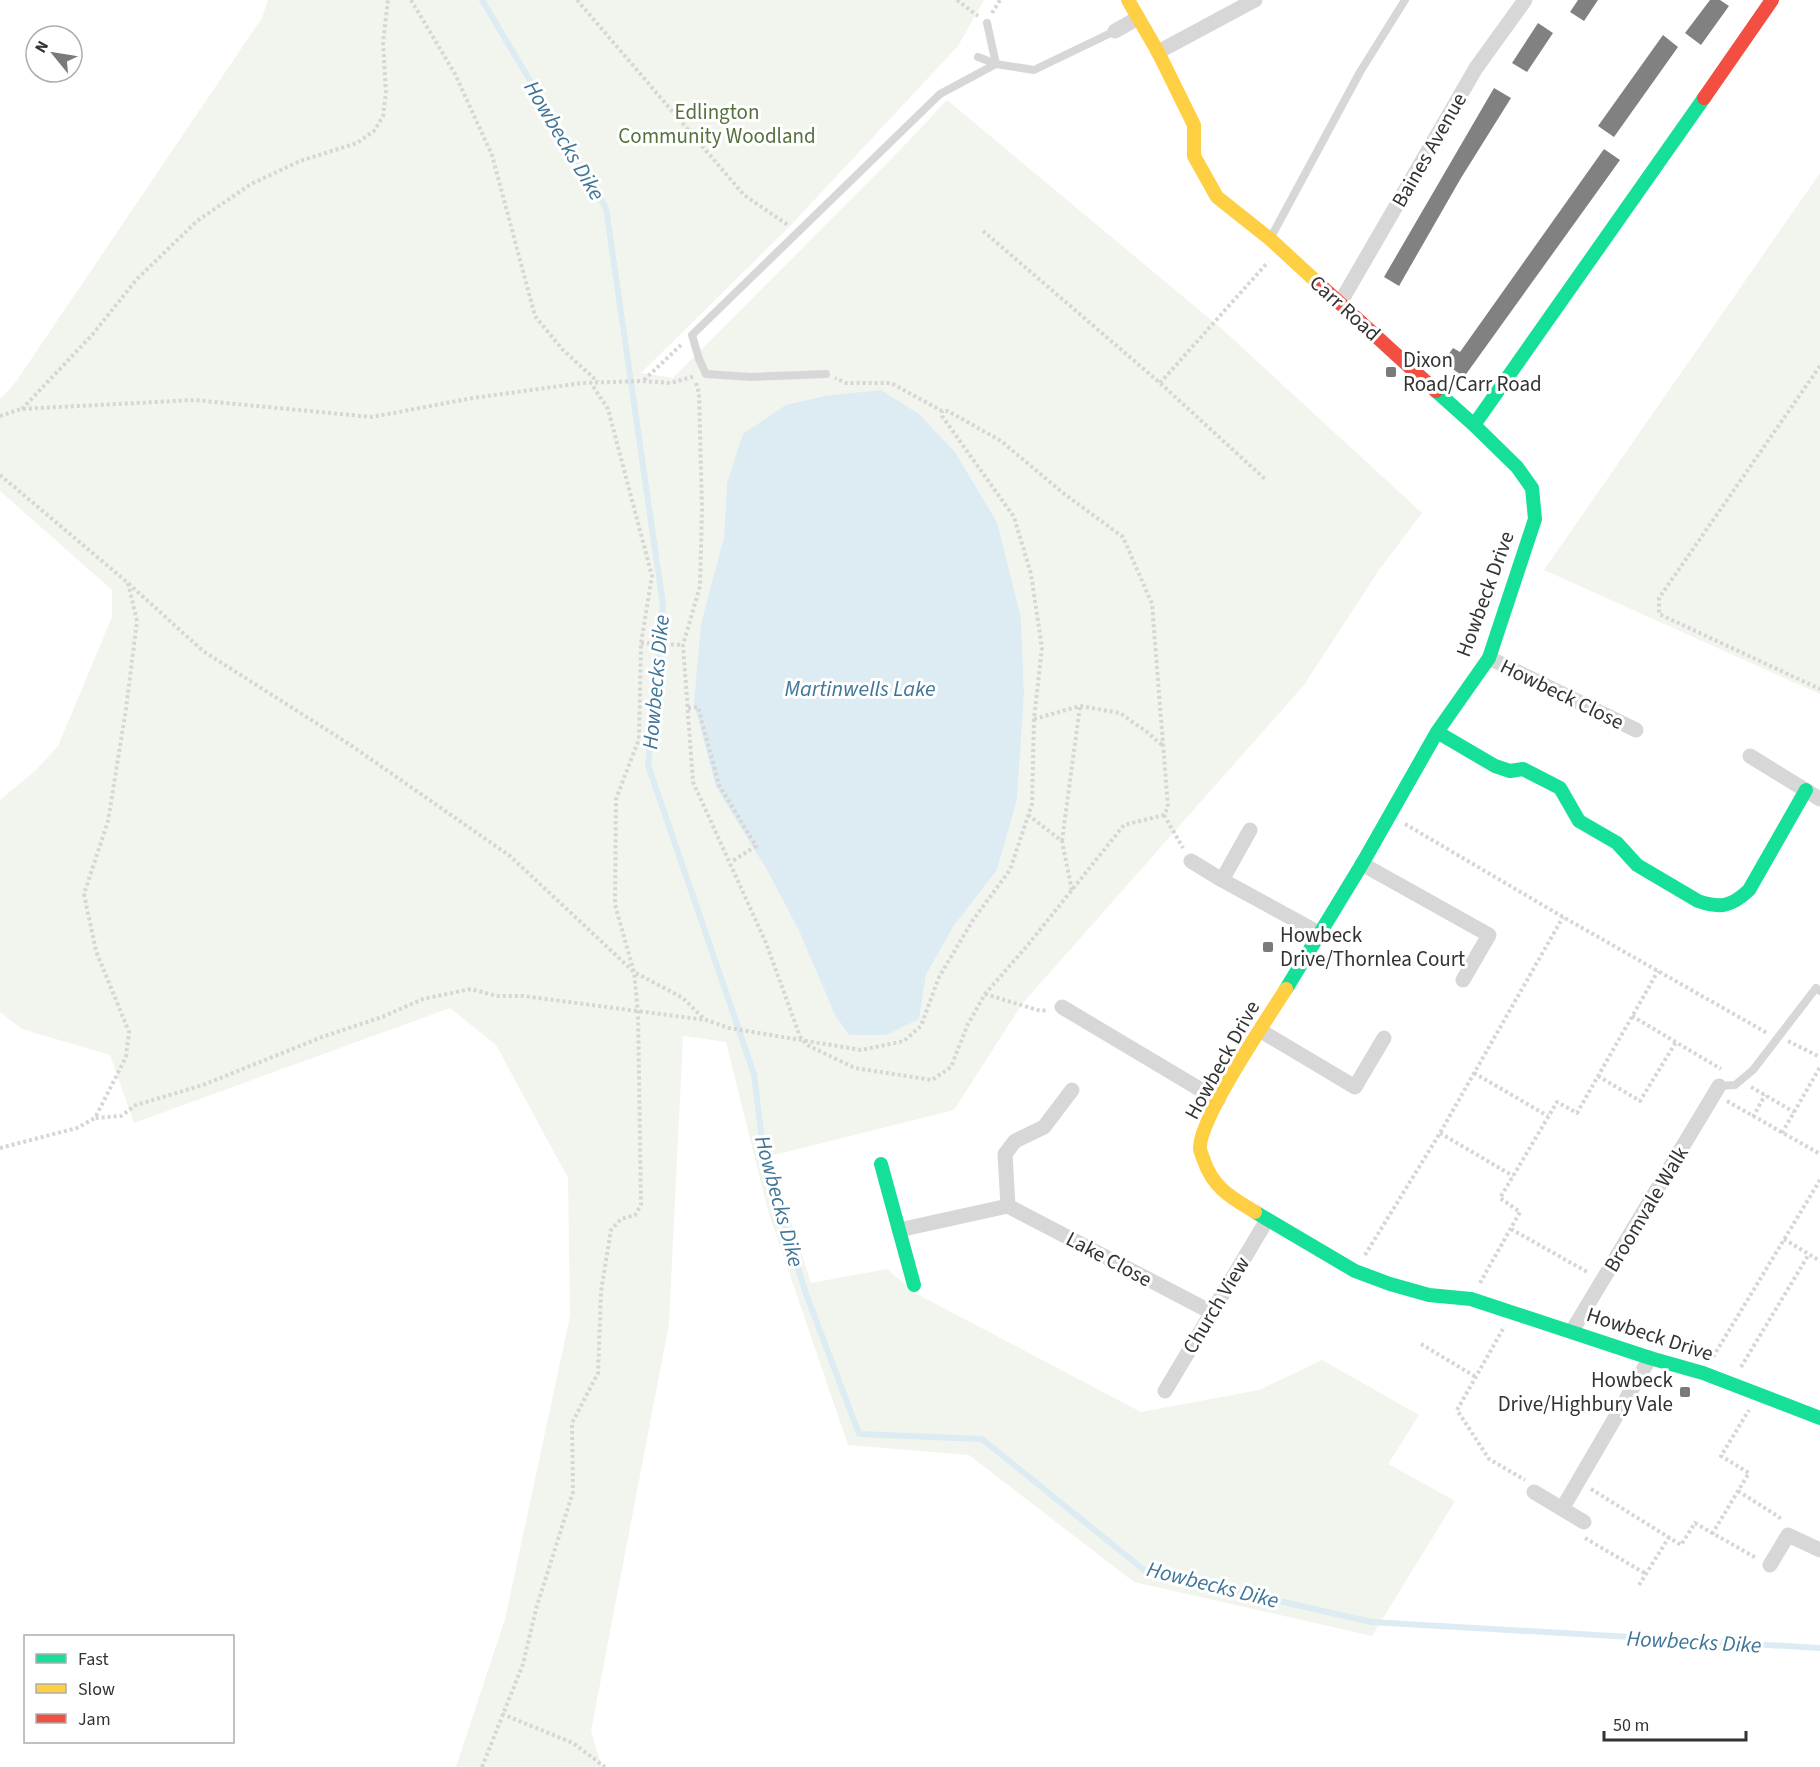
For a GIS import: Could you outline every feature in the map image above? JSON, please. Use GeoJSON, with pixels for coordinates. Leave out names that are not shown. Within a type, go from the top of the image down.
{"type":"FeatureCollection","features":[{"type":"Feature","properties":{"kind":"street","name":"Carr Road"},"geometry":{"type":"LineString","coordinates":[[1128,0],[1158,52],[1194,125],[1194,156],[1217,197],[1275,244],[1474,424]]}},
{"type":"Feature","properties":{"kind":"street"},"geometry":{"type":"LineString","coordinates":[[1158,52],[1255,0]]}},
{"type":"Feature","properties":{"kind":"street","name":"Baines Avenue"},"geometry":{"type":"LineString","coordinates":[[1340,303],[1476,68],[1525,0]]}},
{"type":"Feature","properties":{"kind":"street"},"geometry":{"type":"LineString","coordinates":[[1474,424],[1772,0]]}},
{"type":"Feature","properties":{"kind":"street"},"geometry":{"type":"LineString","coordinates":[[1115,31],[1138,18]]}},
{"type":"Feature","properties":{"kind":"street","name":"Howbeck Drive"},"geometry":{"type":"LineString","coordinates":[[1474,424],[1517,467],[1532,488],[1535,519],[1489,658],[1437,732],[1362,864],[1218,1100],[1206,1124],[1200,1148],[1208,1172],[1224,1193],[1267,1220],[1355,1270],[1389,1284],[1429,1295],[1471,1299],[1650,1358],[1703,1373],[1818,1413]]}},
{"type":"Feature","properties":{"kind":"street","name":"Howbeck Close"},"geometry":{"type":"LineString","coordinates":[[1489,658],[1636,730]]}},
{"type":"Feature","properties":{"kind":"street"},"geometry":{"type":"LineString","coordinates":[[1437,732],[1495,766],[1510,771],[1523,769],[1560,788],[1579,821],[1617,843],[1636,865],[1707,904],[1726,905],[1736,902],[1749,890],[1806,790]]}},
{"type":"Feature","properties":{"kind":"street"},"geometry":{"type":"LineString","coordinates":[[1750,756],[1820,799]]}},
{"type":"Feature","properties":{"kind":"street"},"geometry":{"type":"LineString","coordinates":[[1222,880],[1250,830]]}},
{"type":"Feature","properties":{"kind":"street"},"geometry":{"type":"LineString","coordinates":[[1191,861],[1320,933]]}},
{"type":"Feature","properties":{"kind":"street"},"geometry":{"type":"LineString","coordinates":[[1362,864],[1489,935],[1463,981]]}},
{"type":"Feature","properties":{"kind":"street"},"geometry":{"type":"LineString","coordinates":[[1062,1007],[1218,1100]]}},
{"type":"Feature","properties":{"kind":"street"},"geometry":{"type":"LineString","coordinates":[[1261,1030],[1355,1087],[1384,1038]]}},
{"type":"Feature","properties":{"kind":"street"},"geometry":{"type":"LineString","coordinates":[[899,1230],[1008,1206],[1005,1154],[1015,1141],[1044,1127],[1072,1090]]}},
{"type":"Feature","properties":{"kind":"street","name":"Broomvale Walk"},"geometry":{"type":"LineString","coordinates":[[1572,1331],[1717,1090]]}},
{"type":"Feature","properties":{"kind":"street"},"geometry":{"type":"LineString","coordinates":[[881,1164],[914,1285]]}},
{"type":"Feature","properties":{"kind":"street","name":"Lake Close"},"geometry":{"type":"LineString","coordinates":[[1008,1206],[1211,1312]]}},
{"type":"Feature","properties":{"kind":"street","name":"Church View"},"geometry":{"type":"LineString","coordinates":[[1165,1391],[1267,1220]]}},
{"type":"Feature","properties":{"kind":"street"},"geometry":{"type":"LineString","coordinates":[[1562,1509],[1650,1358]]}},
{"type":"Feature","properties":{"kind":"street"},"geometry":{"type":"LineString","coordinates":[[1534,1491],[1584,1522]]}},
{"type":"Feature","properties":{"kind":"street"},"geometry":{"type":"LineString","coordinates":[[1770,1565],[1788,1535],[1820,1551]]}},
{"type":"Feature","properties":{"kind":"lane"},"geometry":{"type":"LineString","coordinates":[[1275,244],[1360,72],[1405,0]]}},
{"type":"Feature","properties":{"kind":"lane"},"geometry":{"type":"LineString","coordinates":[[987,23],[996,64]]}},
{"type":"Feature","properties":{"kind":"lane"},"geometry":{"type":"LineString","coordinates":[[978,57],[996,64],[1034,70],[1115,31]]}},
{"type":"Feature","properties":{"kind":"lane"},"geometry":{"type":"LineString","coordinates":[[826,374],[751,377],[706,374],[692,335],[940,94],[996,64]]}},
{"type":"Feature","properties":{"kind":"lane"},"geometry":{"type":"LineString","coordinates":[[1717,1090],[1735,1085],[1753,1070],[1815,988],[1820,991]]}},
{"type":"Feature","properties":{"kind":"path"},"geometry":{"type":"LineString","coordinates":[[21,410],[92,335],[137,279],[197,221],[251,184],[300,161],[357,142],[374,131],[383,116],[386,92],[383,42],[388,0]]}},
{"type":"Feature","properties":{"kind":"path"},"geometry":{"type":"LineString","coordinates":[[411,0],[455,74],[492,155],[535,316],[562,349],[599,382]]}},
{"type":"Feature","properties":{"kind":"path"},"geometry":{"type":"LineString","coordinates":[[577,0],[744,195],[797,233]]}},
{"type":"Feature","properties":{"kind":"path"},"geometry":{"type":"LineString","coordinates":[[957,0],[987,23]]}},
{"type":"Feature","properties":{"kind":"path"},"geometry":{"type":"LineString","coordinates":[[983,231],[1160,383],[1266,480]]}},
{"type":"Feature","properties":{"kind":"path"},"geometry":{"type":"LineString","coordinates":[[1160,383],[1275,244]]}},
{"type":"Feature","properties":{"kind":"path"},"geometry":{"type":"LineString","coordinates":[[644,381],[692,335]]}},
{"type":"Feature","properties":{"kind":"path"},"geometry":{"type":"LineString","coordinates":[[1820,366],[1659,598],[1659,614],[1820,689]]}},
{"type":"Feature","properties":{"kind":"path"},"geometry":{"type":"LineString","coordinates":[[0,416],[21,410],[194,400],[372,417],[473,398],[599,382],[671,383],[706,374]]}},
{"type":"Feature","properties":{"kind":"path"},"geometry":{"type":"LineString","coordinates":[[694,377],[700,404],[702,509],[700,586],[683,645],[693,782],[766,943],[801,1039],[809,1046],[855,1068],[932,1080],[951,1067],[967,1026],[985,994],[1124,825],[1164,815],[1168,807],[1152,604],[1123,537],[1063,493],[1001,441],[948,411],[942,411],[891,383],[846,383],[826,374]]}},
{"type":"Feature","properties":{"kind":"path"},"geometry":{"type":"LineString","coordinates":[[482,1767],[523,1664],[536,1610],[573,1492],[572,1423],[598,1373],[601,1291],[611,1230],[621,1219],[635,1215],[641,1205],[639,1012],[634,972],[615,905],[616,799],[639,739],[641,643],[652,576],[608,409],[591,383]]}},
{"type":"Feature","properties":{"kind":"path"},"geometry":{"type":"LineString","coordinates":[[0,1148],[76,1128],[95,1118],[121,1116],[136,1105],[203,1085],[322,1037],[382,1017],[423,999],[471,989],[497,996],[523,996],[706,1020],[729,1028],[861,1050],[904,1041],[921,1026],[939,977],[973,920],[1010,870],[1032,804],[1034,719],[1042,648],[1031,574],[1014,517],[942,416],[942,411]]}},
{"type":"Feature","properties":{"kind":"path"},"geometry":{"type":"LineString","coordinates":[[0,475],[128,583],[203,651],[349,744],[510,856],[634,972],[683,998],[706,1020]]}},
{"type":"Feature","properties":{"kind":"path"},"geometry":{"type":"LineString","coordinates":[[95,1118],[126,1057],[129,1032],[96,951],[84,894],[108,821],[126,709],[137,621],[128,583]]}},
{"type":"Feature","properties":{"kind":"path"},"geometry":{"type":"LineString","coordinates":[[641,643],[683,645]]}},
{"type":"Feature","properties":{"kind":"path"},"geometry":{"type":"LineString","coordinates":[[1034,719],[1080,706],[1120,713],[1162,745]]}},
{"type":"Feature","properties":{"kind":"path"},"geometry":{"type":"LineString","coordinates":[[1072,891],[1062,841],[1080,706]]}},
{"type":"Feature","properties":{"kind":"path"},"geometry":{"type":"LineString","coordinates":[[688,708],[698,707],[719,785],[756,846],[731,862]]}},
{"type":"Feature","properties":{"kind":"path"},"geometry":{"type":"LineString","coordinates":[[1389,814],[1658,971],[1777,1038],[1791,1042],[1820,1057]]}},
{"type":"Feature","properties":{"kind":"path"},"geometry":{"type":"LineString","coordinates":[[1028,815],[1062,841]]}},
{"type":"Feature","properties":{"kind":"path"},"geometry":{"type":"LineString","coordinates":[[1164,815],[1191,861]]}},
{"type":"Feature","properties":{"kind":"path"},"geometry":{"type":"LineString","coordinates":[[1355,1270],[1440,1133],[1563,917]]}},
{"type":"Feature","properties":{"kind":"path"},"geometry":{"type":"LineString","coordinates":[[1471,1299],[1520,1212],[1500,1198],[1557,1102],[1577,1113],[1658,971]]}},
{"type":"Feature","properties":{"kind":"path"},"geometry":{"type":"LineString","coordinates":[[985,994],[1041,1011],[1062,1007]]}},
{"type":"Feature","properties":{"kind":"path"},"geometry":{"type":"LineString","coordinates":[[1632,1016],[1794,1112]]}},
{"type":"Feature","properties":{"kind":"path"},"geometry":{"type":"LineString","coordinates":[[1598,1076],[1640,1101],[1676,1042]]}},
{"type":"Feature","properties":{"kind":"path"},"geometry":{"type":"LineString","coordinates":[[1782,1133],[1820,1067]]}},
{"type":"Feature","properties":{"kind":"path"},"geometry":{"type":"LineString","coordinates":[[1474,1072],[1548,1116]]}},
{"type":"Feature","properties":{"kind":"path"},"geometry":{"type":"LineString","coordinates":[[1717,1090],[1753,1117],[1820,1154]]}},
{"type":"Feature","properties":{"kind":"path"},"geometry":{"type":"LineString","coordinates":[[1753,1117],[1765,1095]]}},
{"type":"Feature","properties":{"kind":"path"},"geometry":{"type":"LineString","coordinates":[[1440,1133],[1513,1176]]}},
{"type":"Feature","properties":{"kind":"path"},"geometry":{"type":"LineString","coordinates":[[1703,1373],[1784,1239],[1818,1188],[1820,1180]]}},
{"type":"Feature","properties":{"kind":"path"},"geometry":{"type":"LineString","coordinates":[[1511,1229],[1602,1281]]}},
{"type":"Feature","properties":{"kind":"path"},"geometry":{"type":"LineString","coordinates":[[1784,1239],[1820,1261]]}},
{"type":"Feature","properties":{"kind":"path"},"geometry":{"type":"LineString","coordinates":[[1731,1383],[1809,1254]]}},
{"type":"Feature","properties":{"kind":"path"},"geometry":{"type":"LineString","coordinates":[[1512,1312],[1457,1410],[1489,1459],[1532,1484],[1534,1491]]}},
{"type":"Feature","properties":{"kind":"path"},"geometry":{"type":"LineString","coordinates":[[1421,1344],[1476,1377]]}},
{"type":"Feature","properties":{"kind":"path"},"geometry":{"type":"LineString","coordinates":[[1712,1534],[1749,1473],[1721,1456],[1758,1394]]}},
{"type":"Feature","properties":{"kind":"path"},"geometry":{"type":"LineString","coordinates":[[1579,1481],[1681,1545],[1695,1523],[1770,1565]]}},
{"type":"Feature","properties":{"kind":"path"},"geometry":{"type":"LineString","coordinates":[[1738,1491],[1779,1517],[1788,1535]]}},
{"type":"Feature","properties":{"kind":"path"},"geometry":{"type":"LineString","coordinates":[[1584,1522],[1579,1535],[1646,1574]]}},
{"type":"Feature","properties":{"kind":"path"},"geometry":{"type":"LineString","coordinates":[[1639,1586],[1669,1537]]}},
{"type":"Feature","properties":{"kind":"path"},"geometry":{"type":"LineString","coordinates":[[502,1714],[573,1743],[605,1767]]}},
{"type":"Feature","properties":{"kind":"green space","name":"Edlington Community Woodland"},"geometry":{"type":"Polygon","coordinates":[[[268,0],[984,0],[958,46],[790,226],[641,373],[673,378],[947,100],[1222,329],[1422,513],[1379,570],[1304,685],[1022,1004],[954,1110],[770,1156],[811,1283],[887,1269],[915,1293],[1141,1412],[1259,1390],[1322,1360],[1419,1415],[1388,1464],[1455,1501],[1372,1636],[1134,1582],[969,1455],[848,1445],[768,1211],[726,1042],[683,1036],[669,1324],[591,1731],[602,1767],[456,1767],[505,1619],[570,1316],[568,1178],[496,1045],[450,1008],[134,1123],[110,1055],[22,1029],[0,1012],[0,800],[36,770],[58,746],[112,617],[112,590],[0,491],[0,399],[15,383],[262,18],[268,0]],[[919,414],[727,483],[724,537],[714,578],[767,870],[799,931],[835,1015],[849,1035],[919,1019],[926,975],[953,927],[997,870],[1017,800],[1024,694],[1021,618],[997,522],[955,452],[919,414]]]}},
{"type":"Feature","properties":{"kind":"green space"},"geometry":{"type":"Polygon","coordinates":[[[1820,173],[1820,694],[1544,570],[1820,173]]]}},
{"type":"Feature","properties":{"kind":"water","name":"Martinwells Lake"},"geometry":{"type":"Polygon","coordinates":[[[881,390],[919,414],[955,452],[997,522],[1021,618],[1024,694],[1017,800],[997,870],[953,927],[926,975],[919,1019],[886,1035],[849,1035],[835,1015],[799,931],[767,870],[716,787],[694,702],[701,624],[724,537],[727,483],[743,434],[786,405],[825,396],[881,390]]]}},
{"type":"Feature","properties":{"kind":"building"},"geometry":{"type":"Polygon","coordinates":[[[1578,0],[1598,0],[1584,21],[1570,12],[1578,0]]]}},
{"type":"Feature","properties":{"kind":"building"},"geometry":{"type":"Polygon","coordinates":[[[1710,0],[1720,0],[1729,6],[1701,45],[1685,33],[1710,0]]]}},
{"type":"Feature","properties":{"kind":"building"},"geometry":{"type":"Polygon","coordinates":[[[1538,23],[1553,33],[1527,72],[1512,63],[1538,23]]]}},
{"type":"Feature","properties":{"kind":"building"},"geometry":{"type":"Polygon","coordinates":[[[1663,35],[1678,47],[1614,137],[1598,126],[1663,35]]]}},
{"type":"Feature","properties":{"kind":"building"},"geometry":{"type":"Polygon","coordinates":[[[1494,88],[1511,98],[1461,178],[1399,286],[1384,277],[1494,88]]]}},
{"type":"Feature","properties":{"kind":"building"},"geometry":{"type":"Polygon","coordinates":[[[1604,149],[1620,160],[1464,377],[1443,362],[1453,348],[1460,352],[1604,149]]]}},
{"type":"Feature","properties":{"kind":"waterway","name":"Howbecks Dike"},"geometry":{"type":"LineString","coordinates":[[482,0],[606,208],[663,605],[648,765],[754,1074],[764,1157],[805,1291],[859,1434],[982,1439],[1144,1570],[1371,1622],[1820,1648]]}},
{"type":"Feature","properties":{"kind":"traffic: fast"},"geometry":{"type":"LineString","coordinates":[[1436,391],[1474,425],[1704,98]]}},
{"type":"Feature","properties":{"kind":"traffic: fast"},"geometry":{"type":"LineString","coordinates":[[1286,989],[1362,864],[1437,732],[1489,658],[1535,519],[1532,488],[1517,467],[1474,425]]}},
{"type":"Feature","properties":{"kind":"traffic: fast"},"geometry":{"type":"LineString","coordinates":[[1437,732],[1495,766],[1510,771],[1523,769],[1560,788],[1579,821],[1617,843],[1637,865],[1698,901],[1713,905],[1731,903],[1749,890],[1806,790]]}},
{"type":"Feature","properties":{"kind":"traffic: fast"},"geometry":{"type":"LineString","coordinates":[[881,1164],[914,1285]]}},
{"type":"Feature","properties":{"kind":"traffic: fast"},"geometry":{"type":"LineString","coordinates":[[1255,1212],[1355,1271],[1390,1284],[1429,1295],[1471,1299],[1650,1358],[1703,1373],[1820,1418]]}},
{"type":"Feature","properties":{"kind":"traffic: slow"},"geometry":{"type":"LineString","coordinates":[[1128,0],[1158,52],[1194,125],[1194,156],[1217,197],[1270,239],[1320,285]]}},
{"type":"Feature","properties":{"kind":"traffic: slow"},"geometry":{"type":"LineString","coordinates":[[1255,1212],[1218,1186],[1208,1171],[1200,1148],[1210,1115],[1250,1045],[1286,989]]}},
{"type":"Feature","properties":{"kind":"traffic: jam"},"geometry":{"type":"LineString","coordinates":[[1704,98],[1772,0]]}},
{"type":"Feature","properties":{"kind":"traffic: jam"},"geometry":{"type":"LineString","coordinates":[[1320,285],[1436,391]]}},
{"type":"Feature","properties":{"kind":"place","name":"Dixon Road/Carr Road"},"geometry":{"type":"Point","coordinates":[1391,372]}},
{"type":"Feature","properties":{"kind":"place","name":"Howbeck Drive/Thornlea Court"},"geometry":{"type":"Point","coordinates":[1268,947]}},
{"type":"Feature","properties":{"kind":"place","name":"Howbeck Drive/Highbury Vale"},"geometry":{"type":"Point","coordinates":[1685,1392]}}]}
